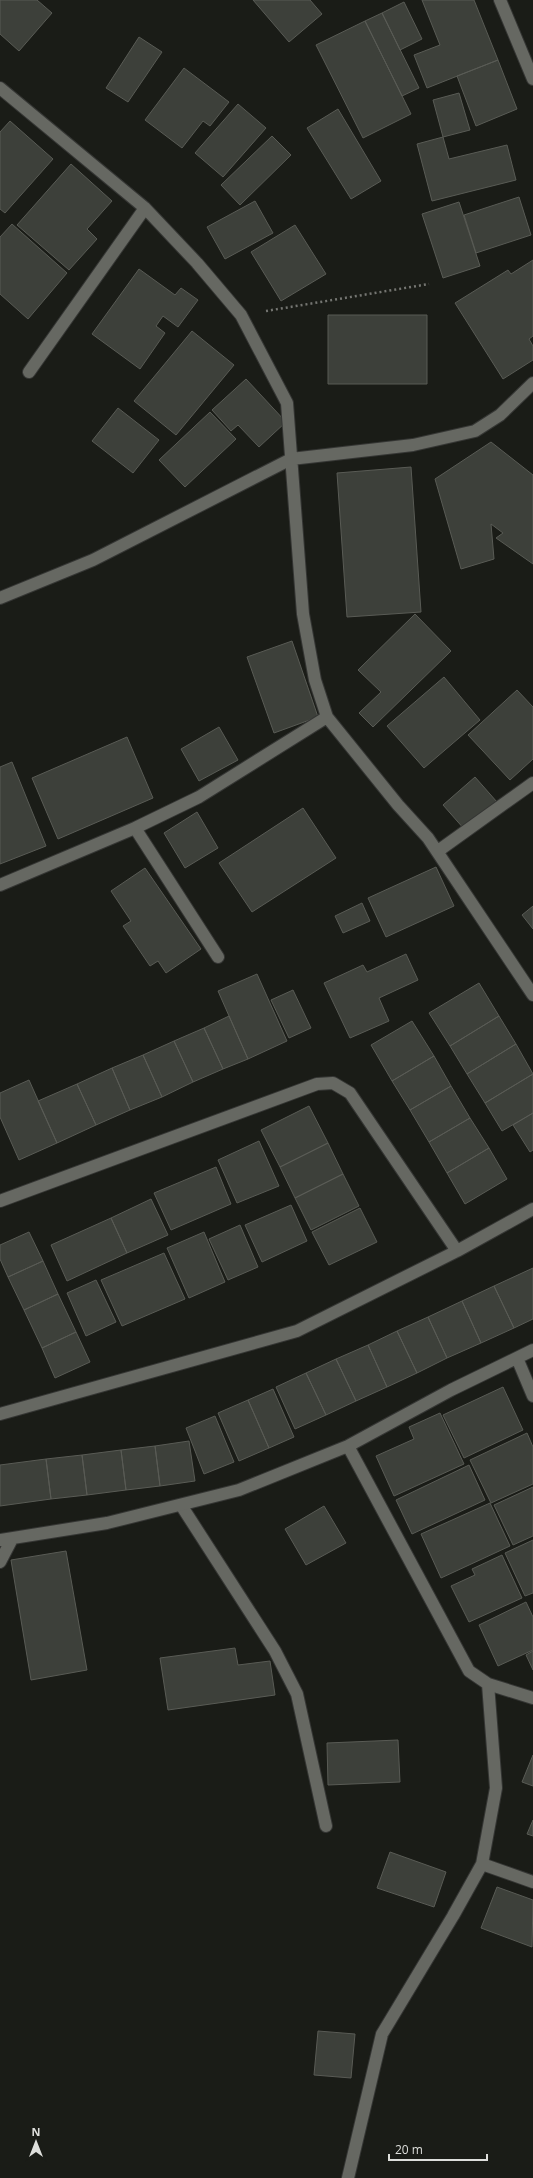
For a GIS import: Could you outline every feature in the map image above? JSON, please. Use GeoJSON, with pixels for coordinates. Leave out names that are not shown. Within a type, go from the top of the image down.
{"type":"FeatureCollection","features":[{"type":"Feature","properties":{"kind":"street"},"geometry":{"type":"LineString","coordinates":[[500,0],[533,79]]}},
{"type":"Feature","properties":{"kind":"street"},"geometry":{"type":"LineString","coordinates":[[0,88],[145,208],[197,263],[241,315],[287,403],[290,459],[303,614],[315,680],[327,717],[438,851],[533,995]]}},
{"type":"Feature","properties":{"kind":"street"},"geometry":{"type":"LineString","coordinates":[[29,372],[145,208]]}},
{"type":"Feature","properties":{"kind":"street"},"geometry":{"type":"LineString","coordinates":[[0,598],[93,560],[290,459],[413,445],[475,430],[500,415],[533,383]]}},
{"type":"Feature","properties":{"kind":"street"},"geometry":{"type":"LineString","coordinates":[[0,885],[135,828],[199,797],[327,717]]}},
{"type":"Feature","properties":{"kind":"street"},"geometry":{"type":"LineString","coordinates":[[438,851],[533,783]]}},
{"type":"Feature","properties":{"kind":"street"},"geometry":{"type":"LineString","coordinates":[[135,828],[218,958]]}},
{"type":"Feature","properties":{"kind":"street"},"geometry":{"type":"LineString","coordinates":[[0,1201],[317,1084],[333,1083],[350,1093],[457,1251]]}},
{"type":"Feature","properties":{"kind":"street"},"geometry":{"type":"LineString","coordinates":[[0,1414],[297,1331],[457,1251],[533,1209]]}},
{"type":"Feature","properties":{"kind":"street"},"geometry":{"type":"LineString","coordinates":[[0,1540],[107,1523],[239,1490],[348,1446],[451,1390],[533,1350]]}},
{"type":"Feature","properties":{"kind":"street"},"geometry":{"type":"LineString","coordinates":[[517,1358],[533,1396]]}},
{"type":"Feature","properties":{"kind":"street"},"geometry":{"type":"LineString","coordinates":[[348,1446],[469,1671],[488,1684],[533,1698]]}},
{"type":"Feature","properties":{"kind":"street"},"geometry":{"type":"LineString","coordinates":[[181,1505],[275,1651],[297,1694],[326,1826]]}},
{"type":"Feature","properties":{"kind":"street"},"geometry":{"type":"LineString","coordinates":[[0,1562],[12,1539]]}},
{"type":"Feature","properties":{"kind":"street"},"geometry":{"type":"LineString","coordinates":[[348,2178],[382,2034],[454,1916],[482,1864],[496,1788],[488,1684]]}},
{"type":"Feature","properties":{"kind":"street"},"geometry":{"type":"LineString","coordinates":[[482,1864],[533,1882]]}},
{"type":"Feature","properties":{"kind":"path"},"geometry":{"type":"LineString","coordinates":[[241,315],[429,284]]}},
{"type":"Feature","properties":{"kind":"building"},"geometry":{"type":"Polygon","coordinates":[[[0,0],[37,0],[52,13],[19,51],[0,34],[0,0]]]}},
{"type":"Feature","properties":{"kind":"building"},"geometry":{"type":"Polygon","coordinates":[[[253,0],[310,0],[322,14],[289,42],[253,0]]]}},
{"type":"Feature","properties":{"kind":"building"},"geometry":{"type":"Polygon","coordinates":[[[422,0],[474,0],[498,60],[427,88],[414,55],[440,45],[422,0]]]}},
{"type":"Feature","properties":{"kind":"building"},"geometry":{"type":"Polygon","coordinates":[[[404,2],[422,39],[400,50],[382,13],[404,2]]]}},
{"type":"Feature","properties":{"kind":"building"},"geometry":{"type":"Polygon","coordinates":[[[382,13],[419,88],[402,96],[365,21],[382,13]]]}},
{"type":"Feature","properties":{"kind":"building"},"geometry":{"type":"Polygon","coordinates":[[[365,21],[411,114],[363,138],[316,45],[365,21]]]}},
{"type":"Feature","properties":{"kind":"building"},"geometry":{"type":"Polygon","coordinates":[[[139,37],[162,52],[128,102],[106,88],[139,37]]]}},
{"type":"Feature","properties":{"kind":"building"},"geometry":{"type":"Polygon","coordinates":[[[498,60],[517,109],[476,126],[457,76],[498,60]]]}},
{"type":"Feature","properties":{"kind":"building"},"geometry":{"type":"Polygon","coordinates":[[[184,68],[229,102],[210,126],[203,121],[182,148],[145,120],[184,68]]]}},
{"type":"Feature","properties":{"kind":"building"},"geometry":{"type":"Polygon","coordinates":[[[459,93],[470,130],[443,137],[433,100],[459,93]]]}},
{"type":"Feature","properties":{"kind":"building"},"geometry":{"type":"Polygon","coordinates":[[[238,104],[266,128],[223,177],[195,153],[238,104]]]}},
{"type":"Feature","properties":{"kind":"building"},"geometry":{"type":"Polygon","coordinates":[[[338,109],[381,181],[351,199],[307,128],[338,109]]]}},
{"type":"Feature","properties":{"kind":"building"},"geometry":{"type":"Polygon","coordinates":[[[10,121],[53,159],[5,213],[0,209],[0,132],[10,121]]]}},
{"type":"Feature","properties":{"kind":"building"},"geometry":{"type":"Polygon","coordinates":[[[272,136],[291,155],[240,205],[221,185],[272,136]]]}},
{"type":"Feature","properties":{"kind":"building"},"geometry":{"type":"Polygon","coordinates":[[[443,137],[449,159],[507,145],[516,180],[432,201],[417,144],[443,137]]]}},
{"type":"Feature","properties":{"kind":"building"},"geometry":{"type":"Polygon","coordinates":[[[71,164],[112,201],[87,229],[97,239],[69,270],[17,225],[71,164]]]}},
{"type":"Feature","properties":{"kind":"building"},"geometry":{"type":"Polygon","coordinates":[[[519,197],[531,235],[476,253],[464,215],[519,197]]]}},
{"type":"Feature","properties":{"kind":"building"},"geometry":{"type":"Polygon","coordinates":[[[255,201],[273,233],[225,259],[207,227],[255,201]]]}},
{"type":"Feature","properties":{"kind":"building"},"geometry":{"type":"Polygon","coordinates":[[[459,202],[480,266],[443,278],[422,214],[459,202]]]}},
{"type":"Feature","properties":{"kind":"building"},"geometry":{"type":"Polygon","coordinates":[[[12,224],[67,273],[28,319],[0,294],[0,237],[12,224]]]}},
{"type":"Feature","properties":{"kind":"building"},"geometry":{"type":"Polygon","coordinates":[[[295,225],[326,274],[281,301],[251,252],[295,225]]]}},
{"type":"Feature","properties":{"kind":"building"},"geometry":{"type":"Polygon","coordinates":[[[533,260],[533,336],[529,339],[533,346],[533,360],[503,379],[455,303],[508,270],[511,274],[533,260]]]}},
{"type":"Feature","properties":{"kind":"building"},"geometry":{"type":"Polygon","coordinates":[[[139,269],[175,295],[181,288],[198,300],[178,327],[163,316],[156,326],[165,333],[140,369],[92,334],[139,269]]]}},
{"type":"Feature","properties":{"kind":"building"},"geometry":{"type":"Polygon","coordinates":[[[328,315],[427,315],[427,384],[328,384],[328,315]]]}},
{"type":"Feature","properties":{"kind":"building"},"geometry":{"type":"Polygon","coordinates":[[[192,331],[234,365],[176,435],[134,401],[192,331]]]}},
{"type":"Feature","properties":{"kind":"building"},"geometry":{"type":"Polygon","coordinates":[[[246,379],[286,422],[259,447],[238,425],[231,431],[212,410],[246,379]]]}},
{"type":"Feature","properties":{"kind":"building"},"geometry":{"type":"Polygon","coordinates":[[[118,408],[159,440],[133,473],[92,441],[118,408]]]}},
{"type":"Feature","properties":{"kind":"building"},"geometry":{"type":"Polygon","coordinates":[[[210,412],[236,439],[185,487],[159,460],[210,412]]]}},
{"type":"Feature","properties":{"kind":"building"},"geometry":{"type":"Polygon","coordinates":[[[491,442],[533,475],[533,564],[496,538],[503,533],[491,524],[494,559],[461,569],[435,479],[491,442]]]}},
{"type":"Feature","properties":{"kind":"building"},"geometry":{"type":"Polygon","coordinates":[[[411,467],[421,612],[347,617],[337,473],[411,467]]]}},
{"type":"Feature","properties":{"kind":"building"},"geometry":{"type":"Polygon","coordinates":[[[415,614],[451,651],[373,727],[359,713],[381,692],[358,670],[415,614]]]}},
{"type":"Feature","properties":{"kind":"building"},"geometry":{"type":"Polygon","coordinates":[[[292,641],[318,717],[274,733],[247,657],[292,641]]]}},
{"type":"Feature","properties":{"kind":"building"},"geometry":{"type":"Polygon","coordinates":[[[444,677],[480,720],[424,768],[387,726],[444,677]]]}},
{"type":"Feature","properties":{"kind":"building"},"geometry":{"type":"Polygon","coordinates":[[[517,690],[533,707],[533,759],[510,780],[468,735],[517,690]]]}},
{"type":"Feature","properties":{"kind":"building"},"geometry":{"type":"Polygon","coordinates":[[[219,727],[238,760],[199,781],[181,749],[219,727]]]}},
{"type":"Feature","properties":{"kind":"building"},"geometry":{"type":"Polygon","coordinates":[[[127,737],[153,798],[58,839],[32,778],[127,737]]]}},
{"type":"Feature","properties":{"kind":"building"},"geometry":{"type":"Polygon","coordinates":[[[12,762],[46,846],[0,864],[0,767],[12,762]]]}},
{"type":"Feature","properties":{"kind":"building"},"geometry":{"type":"Polygon","coordinates":[[[475,777],[497,802],[465,830],[443,805],[475,777]]]}},
{"type":"Feature","properties":{"kind":"building"},"geometry":{"type":"Polygon","coordinates":[[[303,808],[336,858],[252,912],[219,863],[303,808]]]}},
{"type":"Feature","properties":{"kind":"building"},"geometry":{"type":"Polygon","coordinates":[[[197,812],[218,848],[185,868],[164,833],[197,812]]]}},
{"type":"Feature","properties":{"kind":"building"},"geometry":{"type":"Polygon","coordinates":[[[436,867],[454,906],[386,937],[368,898],[436,867]]]}},
{"type":"Feature","properties":{"kind":"building"},"geometry":{"type":"Polygon","coordinates":[[[145,868],[201,949],[166,973],[158,961],[150,966],[123,926],[131,921],[111,891],[145,868]]]}},
{"type":"Feature","properties":{"kind":"building"},"geometry":{"type":"Polygon","coordinates":[[[362,903],[370,921],[343,933],[335,916],[362,903]]]}},
{"type":"Feature","properties":{"kind":"building"},"geometry":{"type":"Polygon","coordinates":[[[533,906],[533,929],[522,915],[533,906]]]}},
{"type":"Feature","properties":{"kind":"building"},"geometry":{"type":"Polygon","coordinates":[[[406,954],[418,980],[379,998],[389,1021],[350,1038],[324,983],[363,965],[367,972],[406,954]]]}},
{"type":"Feature","properties":{"kind":"building"},"geometry":{"type":"Polygon","coordinates":[[[257,974],[287,1041],[248,1059],[218,991],[257,974]]]}},
{"type":"Feature","properties":{"kind":"building"},"geometry":{"type":"Polygon","coordinates":[[[479,983],[499,1016],[450,1046],[429,1013],[479,983]]]}},
{"type":"Feature","properties":{"kind":"building"},"geometry":{"type":"Polygon","coordinates":[[[293,990],[311,1028],[289,1038],[271,1000],[293,990]]]}},
{"type":"Feature","properties":{"kind":"building"},"geometry":{"type":"Polygon","coordinates":[[[229,1016],[248,1059],[223,1069],[204,1028],[229,1016]]]}},
{"type":"Feature","properties":{"kind":"building"},"geometry":{"type":"Polygon","coordinates":[[[499,1016],[516,1044],[467,1074],[450,1046],[499,1016]]]}},
{"type":"Feature","properties":{"kind":"building"},"geometry":{"type":"Polygon","coordinates":[[[412,1021],[434,1056],[392,1081],[371,1045],[412,1021]]]}},
{"type":"Feature","properties":{"kind":"building"},"geometry":{"type":"Polygon","coordinates":[[[204,1028],[223,1069],[193,1082],[174,1041],[204,1028]]]}},
{"type":"Feature","properties":{"kind":"building"},"geometry":{"type":"Polygon","coordinates":[[[174,1041],[193,1082],[162,1097],[143,1055],[174,1041]]]}},
{"type":"Feature","properties":{"kind":"building"},"geometry":{"type":"Polygon","coordinates":[[[516,1044],[533,1074],[485,1103],[467,1074],[516,1044]]]}},
{"type":"Feature","properties":{"kind":"building"},"geometry":{"type":"Polygon","coordinates":[[[143,1055],[162,1097],[130,1110],[112,1068],[143,1055]]]}},
{"type":"Feature","properties":{"kind":"building"},"geometry":{"type":"Polygon","coordinates":[[[434,1056],[451,1086],[410,1110],[392,1081],[434,1056]]]}},
{"type":"Feature","properties":{"kind":"building"},"geometry":{"type":"Polygon","coordinates":[[[112,1068],[130,1110],[96,1125],[77,1084],[112,1068]]]}},
{"type":"Feature","properties":{"kind":"building"},"geometry":{"type":"Polygon","coordinates":[[[533,1074],[533,1113],[502,1131],[485,1103],[533,1074]]]}},
{"type":"Feature","properties":{"kind":"building"},"geometry":{"type":"Polygon","coordinates":[[[29,1080],[57,1143],[19,1160],[0,1117],[0,1093],[29,1080]]]}},
{"type":"Feature","properties":{"kind":"building"},"geometry":{"type":"Polygon","coordinates":[[[77,1084],[96,1125],[57,1143],[38,1101],[77,1084]]]}},
{"type":"Feature","properties":{"kind":"building"},"geometry":{"type":"Polygon","coordinates":[[[451,1086],[470,1118],[429,1142],[410,1110],[451,1086]]]}},
{"type":"Feature","properties":{"kind":"building"},"geometry":{"type":"Polygon","coordinates":[[[309,1106],[328,1143],[280,1167],[261,1130],[309,1106]]]}},
{"type":"Feature","properties":{"kind":"building"},"geometry":{"type":"Polygon","coordinates":[[[533,1113],[533,1150],[530,1152],[513,1125],[533,1113]]]}},
{"type":"Feature","properties":{"kind":"building"},"geometry":{"type":"Polygon","coordinates":[[[470,1118],[489,1148],[447,1173],[429,1142],[470,1118]]]}},
{"type":"Feature","properties":{"kind":"building"},"geometry":{"type":"Polygon","coordinates":[[[259,1141],[279,1186],[237,1203],[218,1160],[259,1141]]]}},
{"type":"Feature","properties":{"kind":"building"},"geometry":{"type":"Polygon","coordinates":[[[328,1143],[343,1174],[295,1198],[280,1167],[328,1143]]]}},
{"type":"Feature","properties":{"kind":"building"},"geometry":{"type":"Polygon","coordinates":[[[489,1148],[507,1179],[465,1204],[447,1173],[489,1148]]]}},
{"type":"Feature","properties":{"kind":"building"},"geometry":{"type":"Polygon","coordinates":[[[216,1167],[231,1204],[171,1230],[154,1193],[216,1167]]]}},
{"type":"Feature","properties":{"kind":"building"},"geometry":{"type":"Polygon","coordinates":[[[343,1174],[359,1206],[311,1230],[295,1198],[343,1174]]]}},
{"type":"Feature","properties":{"kind":"building"},"geometry":{"type":"Polygon","coordinates":[[[151,1199],[168,1235],[127,1253],[111,1218],[151,1199]]]}},
{"type":"Feature","properties":{"kind":"building"},"geometry":{"type":"Polygon","coordinates":[[[291,1205],[307,1241],[262,1262],[245,1225],[291,1205]]]}},
{"type":"Feature","properties":{"kind":"building"},"geometry":{"type":"Polygon","coordinates":[[[360,1208],[377,1242],[329,1265],[312,1232],[360,1208]]]}},
{"type":"Feature","properties":{"kind":"building"},"geometry":{"type":"Polygon","coordinates":[[[111,1218],[127,1253],[67,1281],[51,1245],[111,1218]]]}},
{"type":"Feature","properties":{"kind":"building"},"geometry":{"type":"Polygon","coordinates":[[[240,1225],[258,1267],[228,1280],[209,1239],[240,1225]]]}},
{"type":"Feature","properties":{"kind":"building"},"geometry":{"type":"Polygon","coordinates":[[[29,1232],[43,1261],[8,1277],[0,1259],[0,1245],[29,1232]]]}},
{"type":"Feature","properties":{"kind":"building"},"geometry":{"type":"Polygon","coordinates":[[[204,1232],[225,1282],[189,1298],[167,1248],[204,1232]]]}},
{"type":"Feature","properties":{"kind":"building"},"geometry":{"type":"Polygon","coordinates":[[[164,1253],[185,1299],[122,1326],[101,1280],[164,1253]]]}},
{"type":"Feature","properties":{"kind":"building"},"geometry":{"type":"Polygon","coordinates":[[[43,1261],[58,1294],[24,1310],[8,1277],[43,1261]]]}},
{"type":"Feature","properties":{"kind":"building"},"geometry":{"type":"Polygon","coordinates":[[[533,1268],[533,1319],[514,1328],[494,1286],[533,1268]]]}},
{"type":"Feature","properties":{"kind":"building"},"geometry":{"type":"Polygon","coordinates":[[[96,1280],[116,1322],[86,1336],[67,1293],[96,1280]]]}},
{"type":"Feature","properties":{"kind":"building"},"geometry":{"type":"Polygon","coordinates":[[[494,1286],[514,1328],[481,1343],[462,1301],[494,1286]]]}},
{"type":"Feature","properties":{"kind":"building"},"geometry":{"type":"Polygon","coordinates":[[[58,1294],[76,1332],[42,1348],[24,1310],[58,1294]]]}},
{"type":"Feature","properties":{"kind":"building"},"geometry":{"type":"Polygon","coordinates":[[[462,1301],[481,1343],[447,1358],[428,1317],[462,1301]]]}},
{"type":"Feature","properties":{"kind":"building"},"geometry":{"type":"Polygon","coordinates":[[[428,1317],[447,1358],[417,1373],[397,1331],[428,1317]]]}},
{"type":"Feature","properties":{"kind":"building"},"geometry":{"type":"Polygon","coordinates":[[[397,1331],[417,1373],[387,1387],[368,1345],[397,1331]]]}},
{"type":"Feature","properties":{"kind":"building"},"geometry":{"type":"Polygon","coordinates":[[[76,1332],[90,1362],[55,1378],[42,1348],[76,1332]]]}},
{"type":"Feature","properties":{"kind":"building"},"geometry":{"type":"Polygon","coordinates":[[[368,1345],[387,1387],[356,1401],[336,1359],[368,1345]]]}},
{"type":"Feature","properties":{"kind":"building"},"geometry":{"type":"Polygon","coordinates":[[[336,1359],[356,1401],[326,1415],[306,1373],[336,1359]]]}},
{"type":"Feature","properties":{"kind":"building"},"geometry":{"type":"Polygon","coordinates":[[[306,1373],[326,1415],[295,1429],[276,1387],[306,1373]]]}},
{"type":"Feature","properties":{"kind":"building"},"geometry":{"type":"Polygon","coordinates":[[[503,1387],[523,1430],[464,1458],[443,1415],[503,1387]]]}},
{"type":"Feature","properties":{"kind":"building"},"geometry":{"type":"Polygon","coordinates":[[[273,1389],[294,1437],[269,1448],[248,1400],[273,1389]]]}},
{"type":"Feature","properties":{"kind":"building"},"geometry":{"type":"Polygon","coordinates":[[[248,1400],[269,1448],[239,1461],[218,1413],[248,1400]]]}},
{"type":"Feature","properties":{"kind":"building"},"geometry":{"type":"Polygon","coordinates":[[[440,1413],[464,1464],[394,1496],[376,1456],[414,1439],[409,1427],[440,1413]]]}},
{"type":"Feature","properties":{"kind":"building"},"geometry":{"type":"Polygon","coordinates":[[[215,1416],[234,1462],[204,1474],[186,1428],[215,1416]]]}},
{"type":"Feature","properties":{"kind":"building"},"geometry":{"type":"Polygon","coordinates":[[[527,1433],[533,1447],[533,1484],[491,1503],[470,1460],[527,1433]]]}},
{"type":"Feature","properties":{"kind":"building"},"geometry":{"type":"Polygon","coordinates":[[[189,1441],[195,1481],[160,1486],[155,1446],[189,1441]]]}},
{"type":"Feature","properties":{"kind":"building"},"geometry":{"type":"Polygon","coordinates":[[[155,1446],[160,1486],[126,1490],[121,1450],[155,1446]]]}},
{"type":"Feature","properties":{"kind":"building"},"geometry":{"type":"Polygon","coordinates":[[[121,1450],[126,1490],[87,1495],[82,1455],[121,1450]]]}},
{"type":"Feature","properties":{"kind":"building"},"geometry":{"type":"Polygon","coordinates":[[[82,1455],[87,1495],[51,1499],[46,1459],[82,1455]]]}},
{"type":"Feature","properties":{"kind":"building"},"geometry":{"type":"Polygon","coordinates":[[[46,1459],[51,1499],[0,1506],[0,1465],[46,1459]]]}},
{"type":"Feature","properties":{"kind":"building"},"geometry":{"type":"Polygon","coordinates":[[[469,1465],[485,1500],[412,1534],[396,1500],[469,1465]]]}},
{"type":"Feature","properties":{"kind":"building"},"geometry":{"type":"Polygon","coordinates":[[[533,1487],[533,1536],[513,1545],[494,1505],[533,1487]]]}},
{"type":"Feature","properties":{"kind":"building"},"geometry":{"type":"Polygon","coordinates":[[[490,1503],[510,1546],[441,1578],[421,1534],[490,1503]]]}},
{"type":"Feature","properties":{"kind":"building"},"geometry":{"type":"Polygon","coordinates":[[[324,1506],[346,1543],[306,1565],[285,1529],[324,1506]]]}},
{"type":"Feature","properties":{"kind":"building"},"geometry":{"type":"Polygon","coordinates":[[[533,1540],[533,1593],[525,1596],[505,1553],[533,1540]]]}},
{"type":"Feature","properties":{"kind":"building"},"geometry":{"type":"Polygon","coordinates":[[[66,1551],[87,1670],[31,1680],[11,1560],[66,1551]]]}},
{"type":"Feature","properties":{"kind":"building"},"geometry":{"type":"Polygon","coordinates":[[[502,1555],[522,1598],[469,1622],[451,1586],[475,1575],[472,1569],[502,1555]]]}},
{"type":"Feature","properties":{"kind":"building"},"geometry":{"type":"Polygon","coordinates":[[[526,1602],[533,1617],[533,1650],[498,1666],[479,1625],[526,1602]]]}},
{"type":"Feature","properties":{"kind":"building"},"geometry":{"type":"Polygon","coordinates":[[[235,1648],[238,1665],[270,1661],[275,1695],[168,1710],[160,1658],[235,1648]]]}},
{"type":"Feature","properties":{"kind":"building"},"geometry":{"type":"Polygon","coordinates":[[[533,1651],[533,1670],[526,1655],[533,1651]]]}},
{"type":"Feature","properties":{"kind":"building"},"geometry":{"type":"Polygon","coordinates":[[[398,1740],[400,1782],[328,1785],[327,1743],[398,1740]]]}},
{"type":"Feature","properties":{"kind":"building"},"geometry":{"type":"Polygon","coordinates":[[[533,1755],[533,1786],[522,1782],[533,1755]]]}},
{"type":"Feature","properties":{"kind":"building"},"geometry":{"type":"Polygon","coordinates":[[[533,1820],[533,1836],[527,1834],[533,1820]]]}},
{"type":"Feature","properties":{"kind":"building"},"geometry":{"type":"Polygon","coordinates":[[[390,1852],[446,1872],[434,1907],[377,1888],[390,1852]]]}},
{"type":"Feature","properties":{"kind":"building"},"geometry":{"type":"Polygon","coordinates":[[[497,1887],[533,1900],[532,1947],[481,1928],[497,1887]]]}},
{"type":"Feature","properties":{"kind":"building"},"geometry":{"type":"Polygon","coordinates":[[[318,2031],[355,2034],[351,2078],[314,2075],[318,2031]]]}}]}
